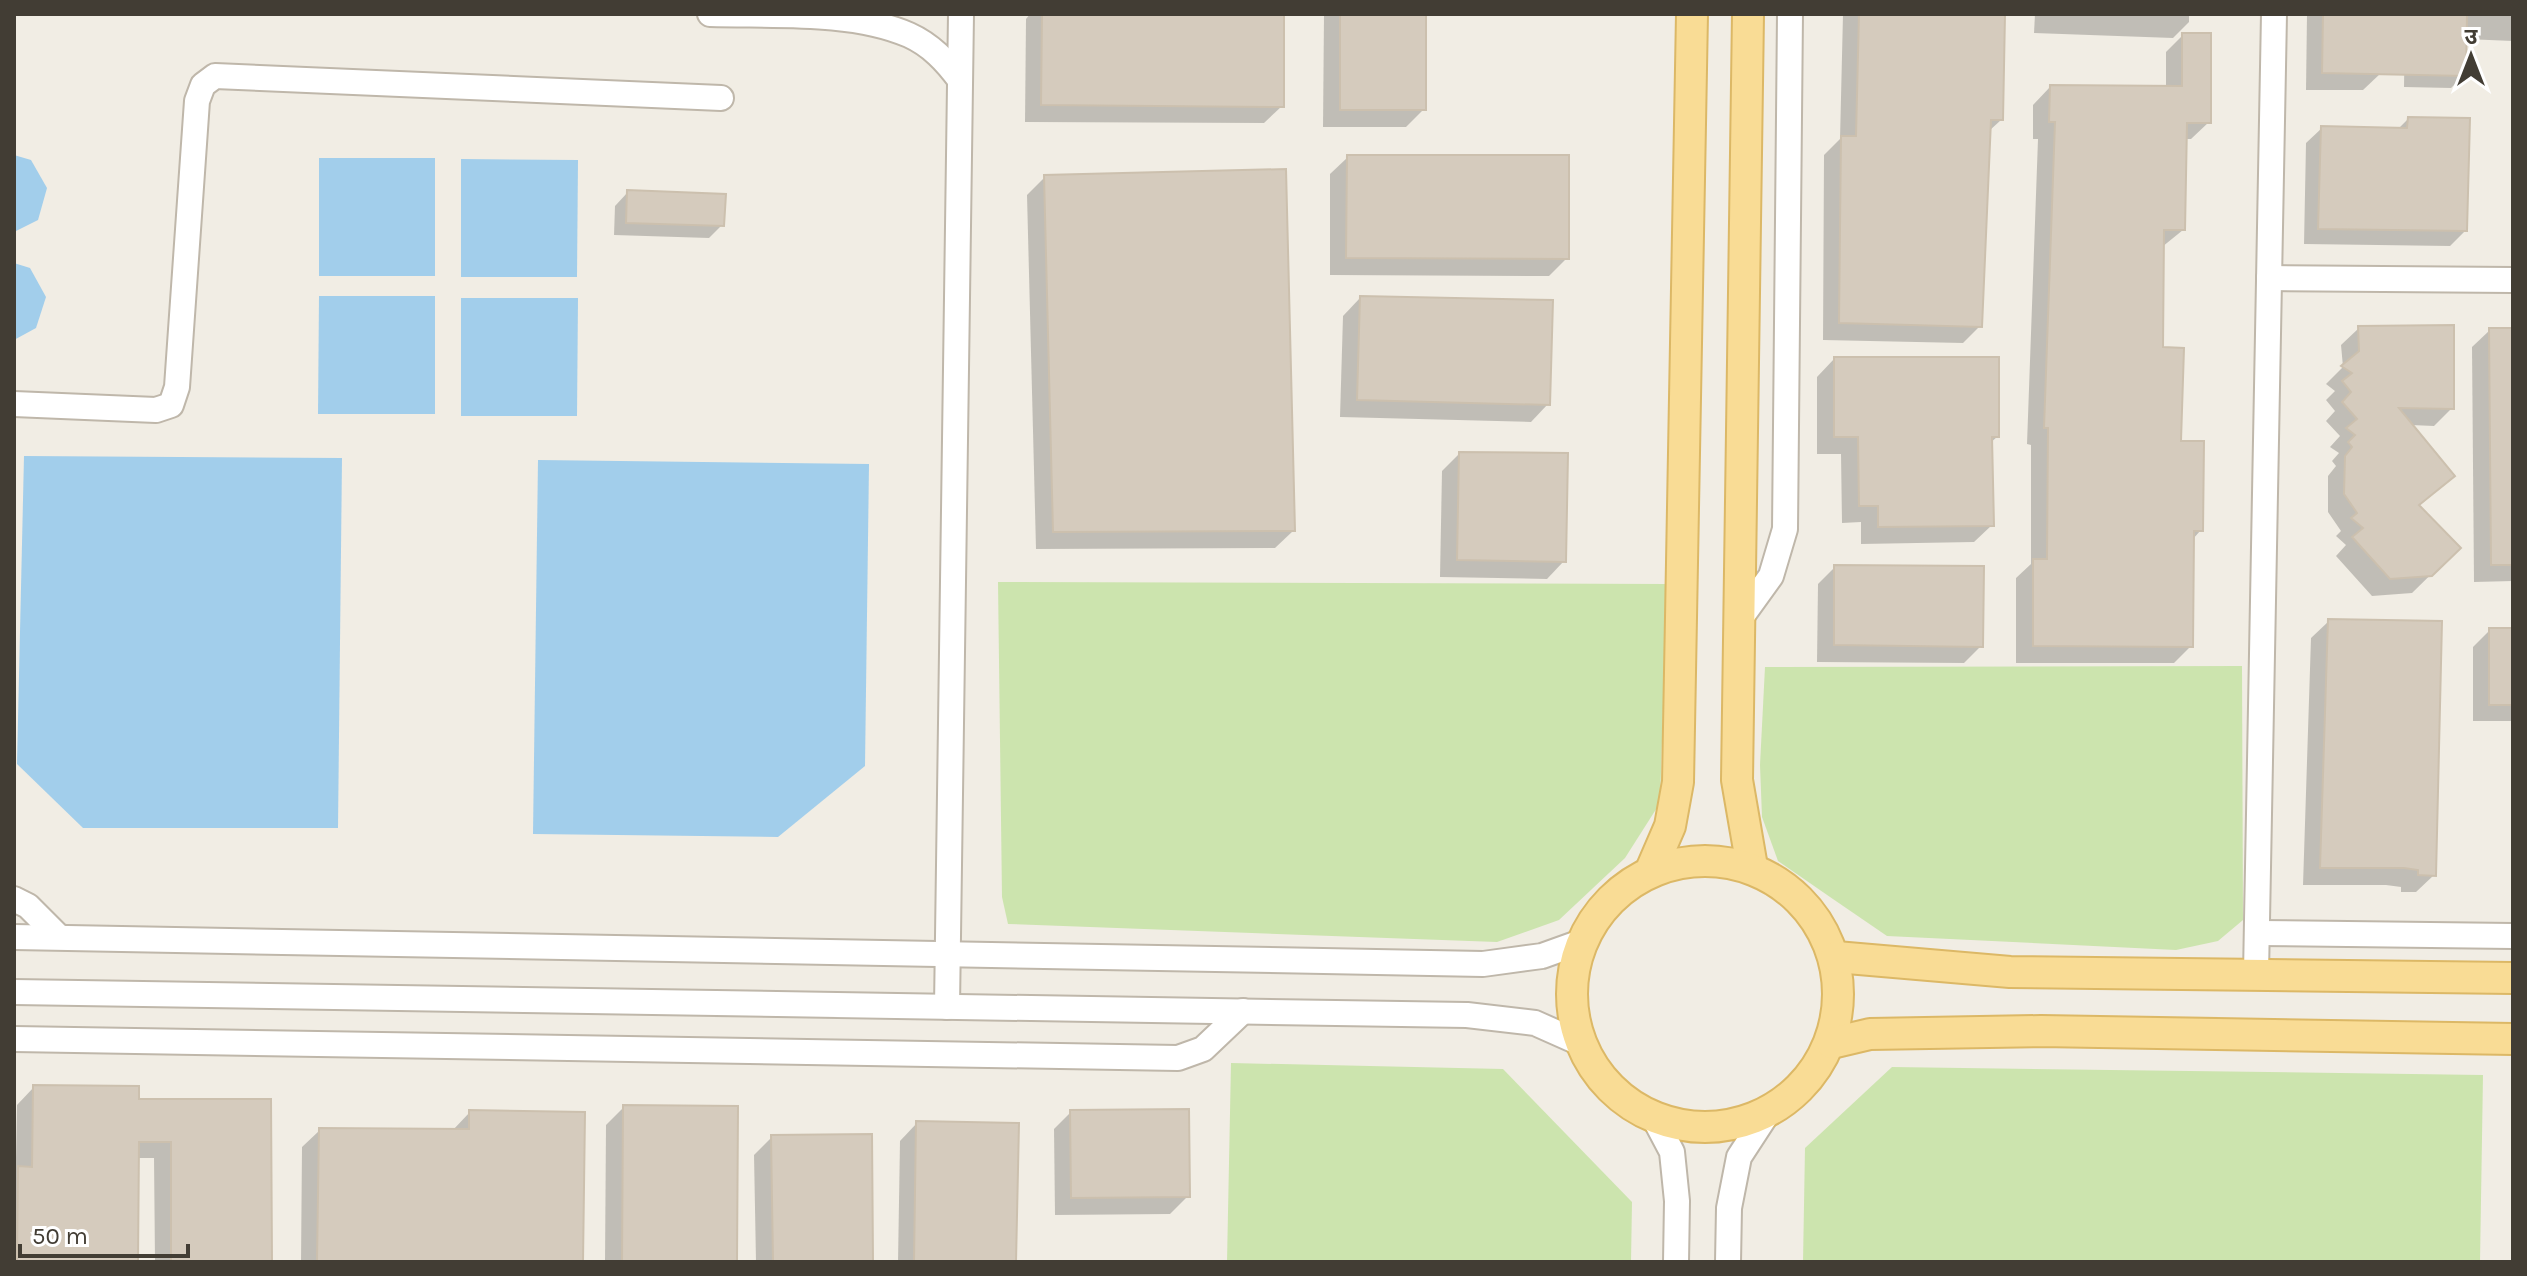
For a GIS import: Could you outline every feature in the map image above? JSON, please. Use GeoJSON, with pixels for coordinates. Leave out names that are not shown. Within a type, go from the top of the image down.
{"type":"FeatureCollection","features":[{"type":"Feature","properties":{"kind":"main road"},"geometry":{"type":"LineString","coordinates":[[1651,870],[1670,826],[1678,782],[1692,14]]}},
{"type":"Feature","properties":{"kind":"main road"},"geometry":{"type":"LineString","coordinates":[[1748,14],[1737,780],[1752,867]]}},
{"type":"Feature","properties":{"kind":"main road"},"geometry":{"type":"LineString","coordinates":[[1701,859],[1752,867],[1805,902],[1836,957],[1841,1000],[1832,1043],[1806,1084],[1767,1114],[1711,1128],[1654,1118],[1623,1100],[1597,1074],[1580,1043],[1570,992],[1581,942],[1609,899],[1651,870],[1701,859]]}},
{"type":"Feature","properties":{"kind":"main road"},"geometry":{"type":"LineString","coordinates":[[1836,957],[2010,972],[2513,978]]}},
{"type":"Feature","properties":{"kind":"main road"},"geometry":{"type":"LineString","coordinates":[[1832,1043],[1870,1034],[2041,1031],[2513,1039]]}},
{"type":"Feature","properties":{"kind":"street"},"geometry":{"type":"LineString","coordinates":[[710,14],[838,16],[908,35],[932,48],[960,80]]}},
{"type":"Feature","properties":{"kind":"street"},"geometry":{"type":"LineString","coordinates":[[947,1007],[961,14]]}},
{"type":"Feature","properties":{"kind":"street"},"geometry":{"type":"LineString","coordinates":[[1740,619],[1771,576],[1785,529],[1790,14]]}},
{"type":"Feature","properties":{"kind":"street"},"geometry":{"type":"LineString","coordinates":[[2256,974],[2274,14]]}},
{"type":"Feature","properties":{"kind":"street"},"geometry":{"type":"LineString","coordinates":[[14,404],[156,410],[171,405],[177,387],[197,101],[203,85],[215,76],[721,98]]}},
{"type":"Feature","properties":{"kind":"street"},"geometry":{"type":"LineString","coordinates":[[2269,278],[2513,280]]}},
{"type":"Feature","properties":{"kind":"street"},"geometry":{"type":"LineString","coordinates":[[14,899],[28,906],[59,937]]}},
{"type":"Feature","properties":{"kind":"street"},"geometry":{"type":"LineString","coordinates":[[2258,933],[2513,936]]}},
{"type":"Feature","properties":{"kind":"street"},"geometry":{"type":"LineString","coordinates":[[14,937],[1483,964],[1542,956],[1581,942]]}},
{"type":"Feature","properties":{"kind":"street"},"geometry":{"type":"LineString","coordinates":[[14,992],[1467,1015],[1535,1023],[1580,1043]]}},
{"type":"Feature","properties":{"kind":"street"},"geometry":{"type":"LineString","coordinates":[[14,1039],[1178,1058],[1203,1049],[1243,1011]]}},
{"type":"Feature","properties":{"kind":"street"},"geometry":{"type":"LineString","coordinates":[[1728,1262],[1729,1208],[1739,1157],[1767,1114]]}},
{"type":"Feature","properties":{"kind":"street"},"geometry":{"type":"LineString","coordinates":[[1654,1118],[1672,1152],[1677,1201],[1676,1262]]}},
{"type":"Feature","properties":{"kind":"green space"},"geometry":{"type":"Polygon","coordinates":[[[998,582],[1667,584],[1660,803],[1625,858],[1559,920],[1497,942],[1008,924],[1002,897],[998,582]]]}},
{"type":"Feature","properties":{"kind":"green space"},"geometry":{"type":"Polygon","coordinates":[[[2242,666],[2243,920],[2218,941],[2176,950],[1887,936],[1778,861],[1762,817],[1760,765],[1765,667],[2242,666]]]}},
{"type":"Feature","properties":{"kind":"green space"},"geometry":{"type":"Polygon","coordinates":[[[1231,1063],[1503,1069],[1632,1202],[1631,1262],[1227,1262],[1231,1063]]]}},
{"type":"Feature","properties":{"kind":"green space"},"geometry":{"type":"Polygon","coordinates":[[[1892,1067],[2483,1075],[2480,1262],[1803,1262],[1805,1148],[1892,1067]]]}},
{"type":"Feature","properties":{"kind":"water"},"geometry":{"type":"Polygon","coordinates":[[[14,155],[31,160],[47,188],[38,220],[14,232],[14,155]]]}},
{"type":"Feature","properties":{"kind":"water"},"geometry":{"type":"Polygon","coordinates":[[[319,158],[435,158],[435,276],[319,276],[319,158]]]}},
{"type":"Feature","properties":{"kind":"water"},"geometry":{"type":"Polygon","coordinates":[[[461,159],[578,160],[577,277],[461,277],[461,159]]]}},
{"type":"Feature","properties":{"kind":"water"},"geometry":{"type":"Polygon","coordinates":[[[14,263],[30,268],[46,297],[36,328],[14,340],[14,263]]]}},
{"type":"Feature","properties":{"kind":"water"},"geometry":{"type":"Polygon","coordinates":[[[319,296],[435,296],[435,414],[318,414],[319,296]]]}},
{"type":"Feature","properties":{"kind":"water"},"geometry":{"type":"Polygon","coordinates":[[[461,298],[578,298],[577,416],[461,416],[461,298]]]}},
{"type":"Feature","properties":{"kind":"water"},"geometry":{"type":"Polygon","coordinates":[[[24,456],[342,458],[338,828],[83,828],[17,764],[24,456]]]}},
{"type":"Feature","properties":{"kind":"water"},"geometry":{"type":"Polygon","coordinates":[[[538,460],[869,464],[865,766],[778,837],[533,834],[538,460]]]}},
{"type":"Feature","properties":{"kind":"building"},"geometry":{"type":"Polygon","coordinates":[[[1042,14],[1284,14],[1284,107],[1041,105],[1042,14]]]}},
{"type":"Feature","properties":{"kind":"building"},"geometry":{"type":"Polygon","coordinates":[[[1340,14],[1426,14],[1426,110],[1340,110],[1340,14]]]}},
{"type":"Feature","properties":{"kind":"building"},"geometry":{"type":"Polygon","coordinates":[[[1859,14],[2005,14],[2003,120],[1991,120],[1982,327],[1839,323],[1841,136],[1856,136],[1859,14]]]}},
{"type":"Feature","properties":{"kind":"building"},"geometry":{"type":"Polygon","coordinates":[[[2323,14],[2467,14],[2466,76],[2322,73],[2323,14]]]}},
{"type":"Feature","properties":{"kind":"building"},"geometry":{"type":"Polygon","coordinates":[[[2182,33],[2211,33],[2211,123],[2187,123],[2185,230],[2164,230],[2163,347],[2184,348],[2181,441],[2204,441],[2203,531],[2194,531],[2193,647],[2033,646],[2033,559],[2047,559],[2048,428],[2044,428],[2055,122],[2049,122],[2050,85],[2182,86],[2182,33]]]}},
{"type":"Feature","properties":{"kind":"building"},"geometry":{"type":"Polygon","coordinates":[[[2408,117],[2470,118],[2467,231],[2318,229],[2321,126],[2407,128],[2408,117]]]}},
{"type":"Feature","properties":{"kind":"building"},"geometry":{"type":"Polygon","coordinates":[[[1347,155],[1569,155],[1569,259],[1346,258],[1347,155]]]}},
{"type":"Feature","properties":{"kind":"building"},"geometry":{"type":"Polygon","coordinates":[[[1286,169],[1295,531],[1053,532],[1044,175],[1286,169]]]}},
{"type":"Feature","properties":{"kind":"building"},"geometry":{"type":"Polygon","coordinates":[[[627,190],[726,194],[724,226],[626,223],[627,190]]]}},
{"type":"Feature","properties":{"kind":"building"},"geometry":{"type":"Polygon","coordinates":[[[1360,296],[1553,300],[1550,405],[1357,400],[1360,296]]]}},
{"type":"Feature","properties":{"kind":"building"},"geometry":{"type":"Polygon","coordinates":[[[2454,325],[2454,409],[2399,408],[2455,476],[2419,505],[2461,548],[2432,576],[2390,579],[2352,537],[2363,528],[2351,518],[2357,513],[2344,494],[2345,456],[2352,447],[2348,442],[2355,435],[2346,428],[2357,419],[2342,402],[2351,392],[2342,381],[2352,373],[2341,366],[2359,351],[2358,326],[2454,325]]]}},
{"type":"Feature","properties":{"kind":"building"},"geometry":{"type":"Polygon","coordinates":[[[2489,328],[2513,328],[2513,565],[2491,565],[2489,328]]]}},
{"type":"Feature","properties":{"kind":"building"},"geometry":{"type":"Polygon","coordinates":[[[1834,357],[1999,357],[1999,437],[1992,437],[1994,526],[1878,527],[1878,506],[1859,506],[1858,437],[1834,437],[1834,357]]]}},
{"type":"Feature","properties":{"kind":"building"},"geometry":{"type":"Polygon","coordinates":[[[1459,452],[1568,453],[1566,562],[1457,560],[1459,452]]]}},
{"type":"Feature","properties":{"kind":"building"},"geometry":{"type":"Polygon","coordinates":[[[1834,565],[1984,566],[1983,647],[1834,645],[1834,565]]]}},
{"type":"Feature","properties":{"kind":"building"},"geometry":{"type":"Polygon","coordinates":[[[2328,619],[2442,621],[2436,876],[2418,875],[2418,870],[2404,868],[2320,868],[2328,619]]]}},
{"type":"Feature","properties":{"kind":"building"},"geometry":{"type":"Polygon","coordinates":[[[2489,628],[2513,628],[2513,705],[2489,705],[2489,628]]]}},
{"type":"Feature","properties":{"kind":"building"},"geometry":{"type":"Polygon","coordinates":[[[33,1085],[139,1086],[139,1099],[271,1099],[272,1262],[171,1262],[171,1142],[139,1142],[138,1262],[17,1262],[18,1166],[32,1167],[33,1085]]]}},
{"type":"Feature","properties":{"kind":"building"},"geometry":{"type":"Polygon","coordinates":[[[623,1105],[738,1106],[737,1262],[622,1262],[623,1105]]]}},
{"type":"Feature","properties":{"kind":"building"},"geometry":{"type":"Polygon","coordinates":[[[1189,1109],[1190,1197],[1071,1198],[1070,1110],[1189,1109]]]}},
{"type":"Feature","properties":{"kind":"building"},"geometry":{"type":"Polygon","coordinates":[[[469,1110],[585,1112],[583,1262],[317,1262],[319,1128],[469,1129],[469,1110]]]}},
{"type":"Feature","properties":{"kind":"building"},"geometry":{"type":"Polygon","coordinates":[[[916,1121],[1019,1123],[1016,1262],[914,1262],[916,1121]]]}},
{"type":"Feature","properties":{"kind":"building"},"geometry":{"type":"Polygon","coordinates":[[[872,1134],[873,1262],[773,1262],[771,1135],[872,1134]]]}}]}
